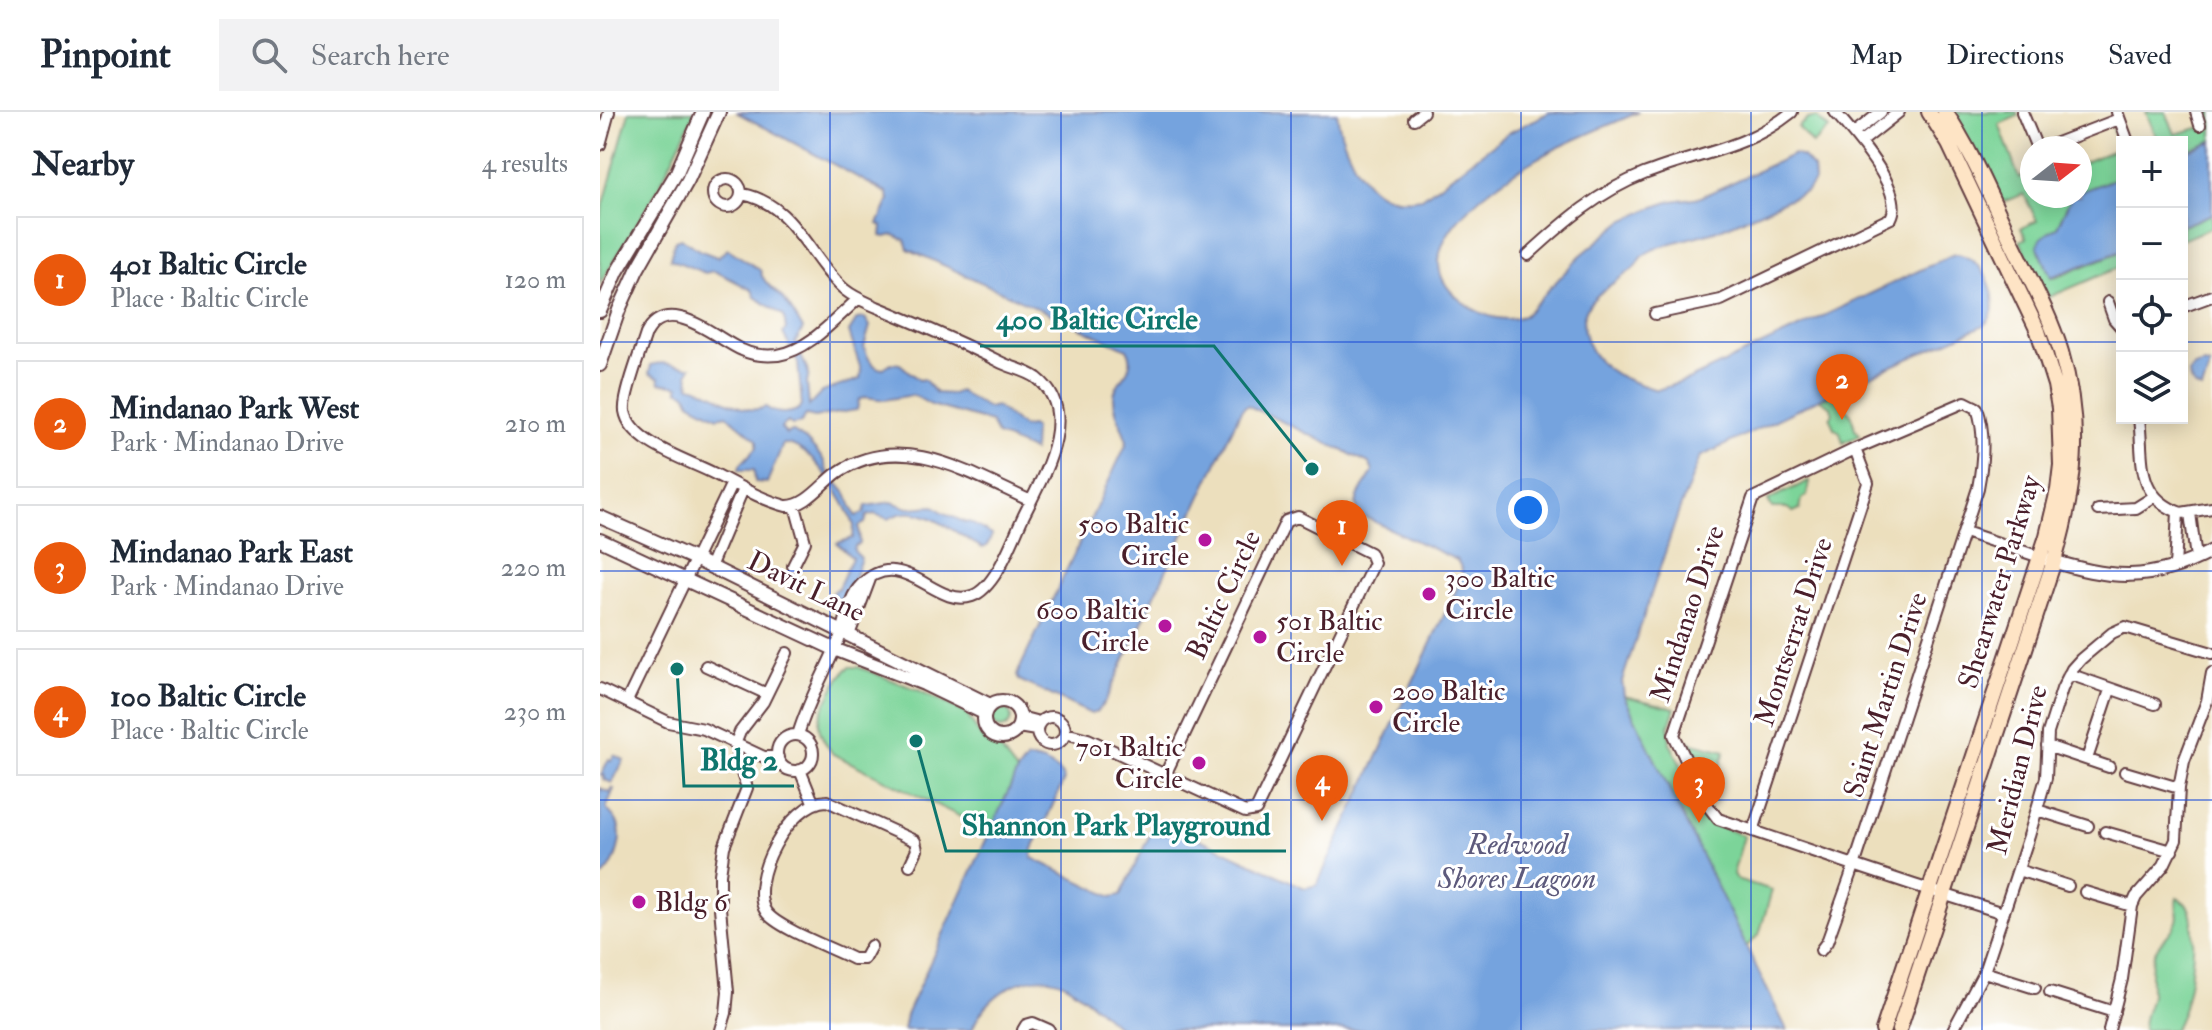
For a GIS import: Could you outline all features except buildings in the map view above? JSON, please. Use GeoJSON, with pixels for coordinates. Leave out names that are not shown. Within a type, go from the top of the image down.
{"type":"FeatureCollection","features":[{"type":"Feature","properties":{"kind":"main road","name":"Shearwater Parkway"},"geometry":{"type":"LineString","coordinates":[[1929,112],[1949,144],[2038,331],[2055,385],[2061,465],[2047,559]]}},
{"type":"Feature","properties":{"kind":"main road","name":"Shearwater Parkway"},"geometry":{"type":"LineString","coordinates":[[1883,1030],[1936,892],[2047,559],[2071,500],[2074,479],[2073,408],[2052,328],[1979,175],[1945,112]]}},
{"type":"Feature","properties":{"kind":"main road","name":"Shearwater Parkway"},"geometry":{"type":"LineString","coordinates":[[1899,1030],[1936,892]]}},
{"type":"Feature","properties":{"kind":"street"},"geometry":{"type":"LineString","coordinates":[[600,145],[609,112]]}},
{"type":"Feature","properties":{"kind":"street"},"geometry":{"type":"LineString","coordinates":[[600,311],[617,272],[677,172],[703,112]]}},
{"type":"Feature","properties":{"kind":"street"},"geometry":{"type":"LineString","coordinates":[[600,365],[637,270],[688,180],[719,112]]}},
{"type":"Feature","properties":{"kind":"street"},"geometry":{"type":"LineString","coordinates":[[1528,255],[1577,210],[1604,193],[1664,166],[1745,142],[1775,126],[1792,112]]}},
{"type":"Feature","properties":{"kind":"street"},"geometry":{"type":"LineString","coordinates":[[1655,314],[1721,300],[1888,221],[1894,213],[1894,198],[1857,138],[1835,112]]}},
{"type":"Feature","properties":{"kind":"street"},"geometry":{"type":"LineString","coordinates":[[1857,138],[1881,112]]}},
{"type":"Feature","properties":{"kind":"street"},"geometry":{"type":"LineString","coordinates":[[1857,138],[1899,112]]}},
{"type":"Feature","properties":{"kind":"street"},"geometry":{"type":"LineString","coordinates":[[2022,112],[2032,136]]}},
{"type":"Feature","properties":{"kind":"street"},"geometry":{"type":"LineString","coordinates":[[2196,112],[2200,125]]}},
{"type":"Feature","properties":{"kind":"street"},"geometry":{"type":"LineString","coordinates":[[2071,136],[2118,115],[2126,136]]}},
{"type":"Feature","properties":{"kind":"street"},"geometry":{"type":"LineString","coordinates":[[742,194],[759,197],[798,230],[843,288],[858,299],[1030,374],[1047,387],[1055,405],[1057,432],[1049,459],[998,569],[987,586],[978,594],[961,598],[900,572],[883,573],[870,579],[805,711],[798,735]]}},
{"type":"Feature","properties":{"kind":"street"},"geometry":{"type":"LineString","coordinates":[[2188,305],[2212,296]]}},
{"type":"Feature","properties":{"kind":"street"},"geometry":{"type":"LineString","coordinates":[[858,299],[802,346],[790,352],[762,355],[744,352],[705,326],[678,318],[661,318],[646,334],[625,402],[628,420],[663,451],[779,505],[795,506],[837,473],[871,458],[904,454],[924,455],[1031,501]]}},
{"type":"Feature","properties":{"kind":"street"},"geometry":{"type":"LineString","coordinates":[[2108,302],[2116,321]]}},
{"type":"Feature","properties":{"kind":"street","name":"Mindanao Drive"},"geometry":{"type":"LineString","coordinates":[[1971,403],[1958,403],[1753,498],[1675,730],[1676,742],[1711,812],[1718,819],[2003,913]]}},
{"type":"Feature","properties":{"kind":"street","name":"Saint Martin Drive"},"geometry":{"type":"LineString","coordinates":[[1821,950],[1827,942],[1854,865],[1978,488],[1983,450],[1979,415],[1971,403]]}},
{"type":"Feature","properties":{"kind":"street"},"geometry":{"type":"LineString","coordinates":[[2139,424],[2143,474],[2155,496],[2178,512],[2212,508]]}},
{"type":"Feature","properties":{"kind":"street","name":"Montserrat Drive"},"geometry":{"type":"LineString","coordinates":[[1753,831],[1868,483],[1855,449]]}},
{"type":"Feature","properties":{"kind":"street"},"geometry":{"type":"LineString","coordinates":[[627,701],[731,485]]}},
{"type":"Feature","properties":{"kind":"street"},"geometry":{"type":"LineString","coordinates":[[710,567],[743,489]]}},
{"type":"Feature","properties":{"kind":"street"},"geometry":{"type":"LineString","coordinates":[[2098,510],[2136,508],[2155,496]]}},
{"type":"Feature","properties":{"kind":"street"},"geometry":{"type":"LineString","coordinates":[[793,566],[805,542],[795,506]]}},
{"type":"Feature","properties":{"kind":"street"},"geometry":{"type":"LineString","coordinates":[[2175,567],[2178,512]]}},
{"type":"Feature","properties":{"kind":"street"},"geometry":{"type":"LineString","coordinates":[[2190,513],[2196,558]]}},
{"type":"Feature","properties":{"kind":"street","name":"Davit Lane"},"geometry":{"type":"LineString","coordinates":[[600,517],[695,559],[846,633],[987,709]]}},
{"type":"Feature","properties":{"kind":"street","name":"Baltic Circle"},"geometry":{"type":"LineString","coordinates":[[1298,517],[1368,551],[1374,563],[1259,807],[1245,812],[1165,775],[1286,521],[1298,517]]}},
{"type":"Feature","properties":{"kind":"street"},"geometry":{"type":"LineString","coordinates":[[1965,532],[2111,576],[2139,575],[2175,567],[2212,551]]}},
{"type":"Feature","properties":{"kind":"street","name":"Davit Lane"},"geometry":{"type":"LineString","coordinates":[[600,540],[834,649],[987,709]]}},
{"type":"Feature","properties":{"kind":"street","name":"Meridian Drive"},"geometry":{"type":"LineString","coordinates":[[1957,1029],[1984,972],[2037,810],[2046,778],[2048,733],[2069,674],[2109,635],[2125,627],[2212,653]]}},
{"type":"Feature","properties":{"kind":"street"},"geometry":{"type":"LineString","coordinates":[[721,1030],[728,992],[720,874],[724,847],[747,788],[740,770],[736,742],[763,702],[787,653]]}},
{"type":"Feature","properties":{"kind":"street"},"geometry":{"type":"LineString","coordinates":[[706,666],[767,694]]}},
{"type":"Feature","properties":{"kind":"street"},"geometry":{"type":"LineString","coordinates":[[2109,1030],[2122,979],[2132,906],[2172,851],[2178,827],[2179,788],[2184,761],[2207,701],[2212,673]]}},
{"type":"Feature","properties":{"kind":"street"},"geometry":{"type":"LineString","coordinates":[[2069,674],[2155,704]]}},
{"type":"Feature","properties":{"kind":"street"},"geometry":{"type":"LineString","coordinates":[[600,689],[668,722],[704,729],[764,757],[778,757]]}},
{"type":"Feature","properties":{"kind":"street"},"geometry":{"type":"LineString","coordinates":[[2087,759],[2110,690]]}},
{"type":"Feature","properties":{"kind":"street"},"geometry":{"type":"LineString","coordinates":[[1006,701],[1016,707],[1019,722],[1009,736],[997,737],[984,725],[987,709],[1006,701]]}},
{"type":"Feature","properties":{"kind":"street"},"geometry":{"type":"LineString","coordinates":[[1047,717],[1056,717],[1063,724],[1065,733],[1061,742],[1047,745],[1039,740],[1038,726],[1047,717]]}},
{"type":"Feature","properties":{"kind":"street"},"geometry":{"type":"LineString","coordinates":[[1019,722],[1038,726]]}},
{"type":"Feature","properties":{"kind":"street"},"geometry":{"type":"LineString","coordinates":[[1065,733],[1088,739],[1165,775]]}},
{"type":"Feature","properties":{"kind":"street"},"geometry":{"type":"LineString","coordinates":[[798,735],[808,741],[812,751],[809,763],[800,770],[792,770],[783,766],[778,757],[779,745],[798,735]]}},
{"type":"Feature","properties":{"kind":"street"},"geometry":{"type":"LineString","coordinates":[[2047,746],[2109,767]]}},
{"type":"Feature","properties":{"kind":"street"},"geometry":{"type":"LineString","coordinates":[[800,770],[813,802]]}},
{"type":"Feature","properties":{"kind":"street"},"geometry":{"type":"LineString","coordinates":[[2125,772],[2179,788]]}},
{"type":"Feature","properties":{"kind":"street"},"geometry":{"type":"LineString","coordinates":[[871,946],[864,959],[853,959],[775,922],[764,908],[761,888],[775,848],[795,816],[813,802],[833,803],[915,841],[917,850],[910,865]]}},
{"type":"Feature","properties":{"kind":"street"},"geometry":{"type":"LineString","coordinates":[[2037,810],[2088,826]]}},
{"type":"Feature","properties":{"kind":"street"},"geometry":{"type":"LineString","coordinates":[[2105,832],[2172,851]]}},
{"type":"Feature","properties":{"kind":"street"},"geometry":{"type":"LineString","coordinates":[[2018,870],[2068,886]]}},
{"type":"Feature","properties":{"kind":"street"},"geometry":{"type":"LineString","coordinates":[[2085,892],[2132,906]]}},
{"type":"Feature","properties":{"kind":"street"},"geometry":{"type":"LineString","coordinates":[[1984,972],[2035,988]]}},
{"type":"Feature","properties":{"kind":"street"},"geometry":{"type":"LineString","coordinates":[[2050,992],[2114,1012]]}},
{"type":"Feature","properties":{"kind":"street"},"geometry":{"type":"LineString","coordinates":[[1023,1030],[1033,1023],[1049,1030]]}},
{"type":"Feature","properties":{"kind":"green space"},"geometry":{"type":"Polygon","coordinates":[[[629,112],[695,112],[658,189],[600,284],[600,218],[629,112]]]}},
{"type":"Feature","properties":{"kind":"green space"},"geometry":{"type":"Polygon","coordinates":[[[1954,112],[2017,112],[2018,116],[1999,124],[2020,178],[2020,196],[2000,203],[1954,112]]]}},
{"type":"Feature","properties":{"kind":"green space"},"geometry":{"type":"Polygon","coordinates":[[[2146,112],[2166,112],[2175,134],[2207,126],[2202,112],[2212,112],[2212,141],[2188,151],[2188,136],[2156,136],[2146,112]]]}},
{"type":"Feature","properties":{"kind":"green space"},"geometry":{"type":"Polygon","coordinates":[[[1816,117],[1829,129],[1812,144],[1798,127],[1816,117]]]}},
{"type":"Feature","properties":{"kind":"green space"},"geometry":{"type":"Polygon","coordinates":[[[2116,149],[2116,178],[2092,187],[2092,159],[2116,149]]]}},
{"type":"Feature","properties":{"kind":"green space"},"geometry":{"type":"Polygon","coordinates":[[[2031,208],[2066,208],[2057,227],[2037,245],[2051,277],[2116,253],[2116,269],[2047,298],[2020,241],[2026,238],[2021,228],[2037,221],[2031,208]]]}},
{"type":"Feature","properties":{"kind":"green space"},"geometry":{"type":"Polygon","coordinates":[[[2212,214],[2212,227],[2188,237],[2188,224],[2212,214]]]}},
{"type":"Feature","properties":{"kind":"green space"},"geometry":{"type":"Polygon","coordinates":[[[1832,395],[1851,414],[1860,435],[1843,443],[1840,432],[1834,428],[1830,418],[1833,413],[1831,407],[1819,399],[1832,395]]]}},
{"type":"Feature","properties":{"kind":"green space"},"geometry":{"type":"Polygon","coordinates":[[[1809,481],[1807,496],[1802,499],[1800,509],[1793,512],[1787,508],[1772,508],[1768,500],[1809,481]]]}},
{"type":"Feature","properties":{"kind":"green space"},"geometry":{"type":"Polygon","coordinates":[[[850,667],[858,667],[918,690],[966,713],[981,737],[997,745],[1017,772],[991,832],[833,754],[820,732],[819,724],[826,702],[850,667]]]}},
{"type":"Feature","properties":{"kind":"green space"},"geometry":{"type":"Polygon","coordinates":[[[1624,696],[1675,708],[1669,726],[1670,743],[1705,814],[1716,825],[1744,836],[1733,874],[1736,879],[1772,890],[1759,935],[1746,947],[1624,696]]]}},
{"type":"Feature","properties":{"kind":"green space"},"geometry":{"type":"Polygon","coordinates":[[[1001,708],[1008,711],[1011,718],[1008,725],[1001,728],[994,725],[991,718],[994,711],[1001,708]]]}},
{"type":"Feature","properties":{"kind":"green space"},"geometry":{"type":"Polygon","coordinates":[[[1689,742],[1725,751],[1713,790],[1689,742]]]}},
{"type":"Feature","properties":{"kind":"green space"},"geometry":{"type":"Polygon","coordinates":[[[2177,898],[2190,911],[2193,939],[2184,1005],[2174,1030],[2143,1030],[2151,994],[2153,957],[2177,921],[2177,898]]]}},
{"type":"Feature","properties":{"kind":"water","name":"Redwood Shores Lagoon"},"geometry":{"type":"Polygon","coordinates":[[[736,112],[1337,112],[1346,147],[1358,171],[1374,190],[1407,200],[1422,198],[1510,132],[1550,112],[1639,112],[1575,139],[1518,170],[1496,185],[1456,222],[1443,243],[1439,264],[1446,285],[1473,309],[1503,319],[1525,315],[1580,256],[1623,221],[1672,201],[1701,197],[1794,154],[1803,157],[1813,168],[1814,181],[1807,191],[1717,230],[1649,252],[1590,304],[1583,325],[1586,339],[1598,359],[1614,373],[1657,390],[1688,380],[1954,254],[1975,262],[1983,271],[1993,294],[1991,316],[1984,325],[1819,399],[1700,457],[1622,681],[1624,696],[1787,1030],[1122,1030],[1063,983],[1035,979],[1021,982],[996,996],[986,1006],[972,1030],[903,1030],[906,1015],[1017,772],[1027,759],[1049,765],[1064,780],[1033,849],[1032,858],[1112,897],[1121,895],[1154,826],[1161,821],[1305,888],[1317,885],[1462,577],[1462,569],[1457,560],[1360,515],[1357,498],[1373,471],[1369,463],[1247,405],[1241,410],[1106,700],[1097,712],[1091,714],[1019,680],[1019,670],[1127,441],[1114,396],[1129,368],[1127,349],[908,249],[905,240],[894,235],[881,236],[882,226],[878,224],[889,200],[887,193],[736,112]]]}},
{"type":"Feature","properties":{"kind":"water"},"geometry":{"type":"Polygon","coordinates":[[[2212,141],[2212,214],[2188,224],[2188,208],[2188,151],[2212,141]]]}},
{"type":"Feature","properties":{"kind":"water"},"geometry":{"type":"Polygon","coordinates":[[[2116,178],[2116,253],[2051,277],[2037,245],[2041,238],[2057,227],[2066,208],[2092,208],[2092,187],[2116,178]]]}},
{"type":"Feature","properties":{"kind":"water"},"geometry":{"type":"Polygon","coordinates":[[[681,238],[717,257],[728,249],[760,270],[767,283],[787,304],[803,329],[795,343],[809,373],[809,406],[822,392],[860,379],[861,370],[849,332],[857,319],[865,318],[870,326],[864,347],[875,366],[882,369],[891,363],[900,364],[919,380],[924,379],[936,393],[959,391],[988,408],[996,406],[1023,427],[1034,428],[1033,451],[997,435],[991,422],[931,405],[913,395],[884,400],[866,397],[859,400],[857,410],[815,417],[806,415],[801,423],[792,425],[788,422],[781,428],[786,434],[792,431],[807,441],[823,459],[827,471],[846,493],[856,516],[864,513],[866,506],[892,502],[908,508],[934,506],[992,535],[987,546],[983,548],[926,516],[913,513],[889,519],[874,514],[867,516],[865,523],[859,526],[860,544],[855,546],[854,551],[861,558],[851,586],[841,600],[836,599],[832,592],[838,588],[852,558],[837,543],[853,538],[854,526],[826,475],[804,453],[794,446],[783,444],[767,483],[755,482],[754,470],[739,470],[757,447],[757,440],[727,415],[718,417],[691,403],[687,394],[678,390],[679,386],[660,383],[659,378],[649,374],[651,365],[656,364],[691,367],[688,373],[690,386],[737,406],[746,409],[766,407],[784,413],[802,406],[798,363],[783,333],[786,329],[784,316],[755,297],[752,290],[727,277],[714,271],[705,273],[670,259],[675,240],[681,238]]]}},
{"type":"Feature","properties":{"kind":"water"},"geometry":{"type":"Polygon","coordinates":[[[2210,366],[2202,390],[2192,384],[2189,373],[2194,367],[2210,366]]]}},
{"type":"Feature","properties":{"kind":"water"},"geometry":{"type":"Polygon","coordinates":[[[614,755],[624,760],[612,783],[601,775],[614,755]]]}},
{"type":"Feature","properties":{"kind":"water"},"geometry":{"type":"Polygon","coordinates":[[[600,788],[609,792],[614,789],[606,808],[617,822],[620,838],[610,868],[600,878],[600,788]]]}},
{"type":"Feature","properties":{"kind":"place","name":"Mindanao Park West"},"geometry":{"type":"Point","coordinates":[1842,420]}},
{"type":"Feature","properties":{"kind":"place","name":"400 Baltic Circle"},"geometry":{"type":"Point","coordinates":[1312,469]}},
{"type":"Feature","properties":{"kind":"place","name":"500 Baltic Circle"},"geometry":{"type":"Point","coordinates":[1205,540]}},
{"type":"Feature","properties":{"kind":"place","name":"401 Baltic Circle"},"geometry":{"type":"Point","coordinates":[1342,566]}},
{"type":"Feature","properties":{"kind":"place","name":"300 Baltic Circle"},"geometry":{"type":"Point","coordinates":[1429,594]}},
{"type":"Feature","properties":{"kind":"place","name":"600 Baltic Circle"},"geometry":{"type":"Point","coordinates":[1165,626]}},
{"type":"Feature","properties":{"kind":"place","name":"501 Baltic Circle"},"geometry":{"type":"Point","coordinates":[1260,637]}},
{"type":"Feature","properties":{"kind":"place","name":"Bldg 2"},"geometry":{"type":"Point","coordinates":[677,669]}},
{"type":"Feature","properties":{"kind":"place","name":"200 Baltic Circle"},"geometry":{"type":"Point","coordinates":[1376,707]}},
{"type":"Feature","properties":{"kind":"place","name":"Shannon Park Playground"},"geometry":{"type":"Point","coordinates":[916,741]}},
{"type":"Feature","properties":{"kind":"place","name":"701 Baltic Circle"},"geometry":{"type":"Point","coordinates":[1199,763]}},
{"type":"Feature","properties":{"kind":"place","name":"100 Baltic Circle"},"geometry":{"type":"Point","coordinates":[1322,821]}},
{"type":"Feature","properties":{"kind":"place","name":"Mindanao Park East"},"geometry":{"type":"Point","coordinates":[1699,823]}},
{"type":"Feature","properties":{"kind":"place","name":"Bldg 6"},"geometry":{"type":"Point","coordinates":[639,902]}}]}
